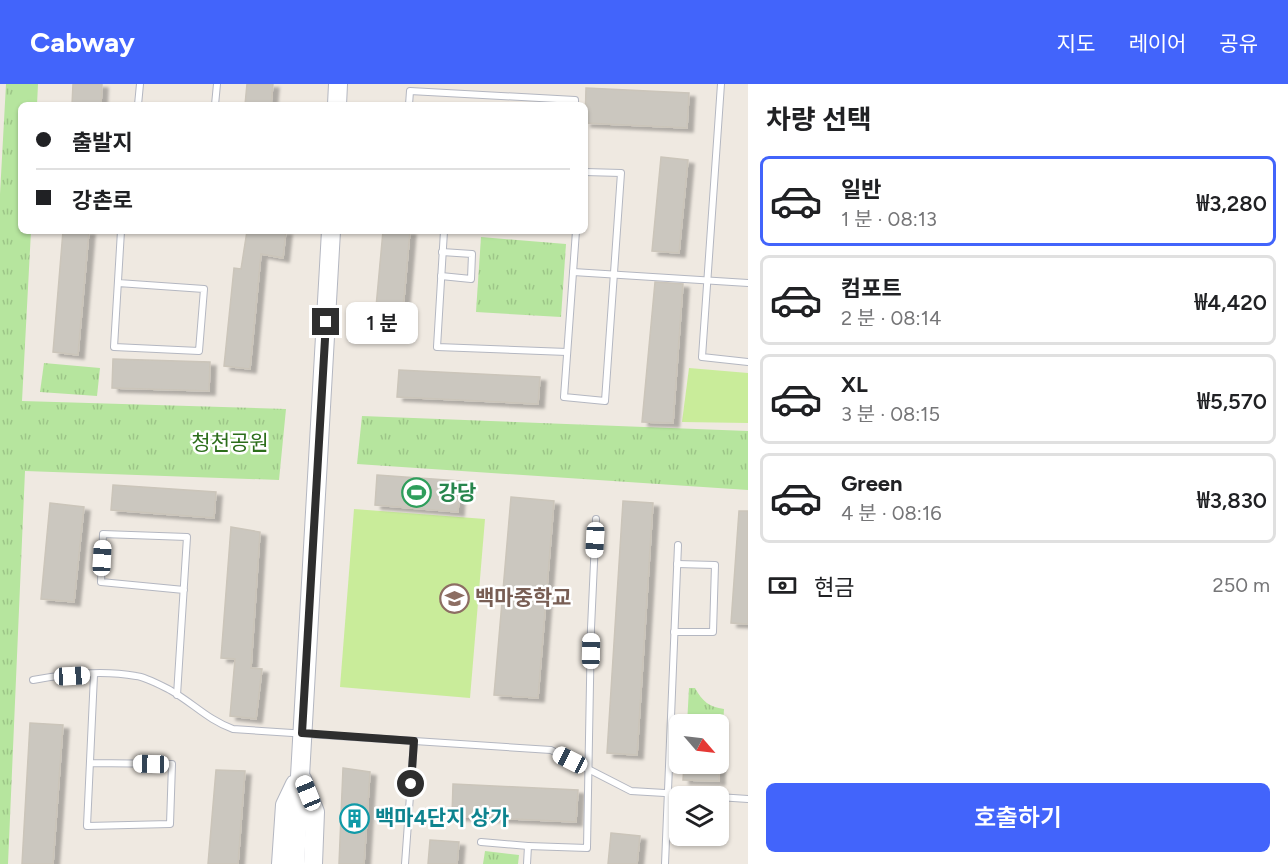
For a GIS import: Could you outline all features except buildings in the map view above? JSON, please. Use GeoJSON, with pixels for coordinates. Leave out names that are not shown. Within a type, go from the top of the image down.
{"type":"FeatureCollection","features":[{"type":"Feature","properties":{"kind":"main road"},"geometry":{"type":"LineString","coordinates":[[337,102],[338,84]]}},
{"type":"Feature","properties":{"kind":"main road"},"geometry":{"type":"LineString","coordinates":[[295,864],[331,234]]}},
{"type":"Feature","properties":{"kind":"main road"},"geometry":{"type":"LineString","coordinates":[[281,864],[285,805],[300,774]]}},
{"type":"Feature","properties":{"kind":"main road"},"geometry":{"type":"LineString","coordinates":[[300,774],[315,812],[313,864]]}},
{"type":"Feature","properties":{"kind":"lane"},"geometry":{"type":"LineString","coordinates":[[138,102],[140,84]]}},
{"type":"Feature","properties":{"kind":"lane"},"geometry":{"type":"LineString","coordinates":[[215,102],[217,84]]}},
{"type":"Feature","properties":{"kind":"lane"},"geometry":{"type":"LineString","coordinates":[[721,84],[702,357],[748,362]]}},
{"type":"Feature","properties":{"kind":"lane"},"geometry":{"type":"LineString","coordinates":[[408,102],[410,91],[575,100],[575,102]]}},
{"type":"Feature","properties":{"kind":"lane"},"geometry":{"type":"LineString","coordinates":[[576,234],[564,397],[605,401],[621,173],[588,172]]}},
{"type":"Feature","properties":{"kind":"lane"},"geometry":{"type":"LineString","coordinates":[[118,283],[204,289],[199,351],[114,347],[121,234]]}},
{"type":"Feature","properties":{"kind":"lane"},"geometry":{"type":"LineString","coordinates":[[444,234],[436,347],[567,352]]}},
{"type":"Feature","properties":{"kind":"lane"},"geometry":{"type":"LineString","coordinates":[[441,276],[471,279],[472,271],[472,254],[442,252]]}},
{"type":"Feature","properties":{"kind":"lane"},"geometry":{"type":"LineString","coordinates":[[573,272],[748,283]]}},
{"type":"Feature","properties":{"kind":"lane"},"geometry":{"type":"LineString","coordinates":[[482,842],[587,848],[591,628],[596,519]]}},
{"type":"Feature","properties":{"kind":"lane"},"geometry":{"type":"LineString","coordinates":[[177,695],[184,590],[187,537],[103,534],[101,582],[184,590]]}},
{"type":"Feature","properties":{"kind":"lane"},"geometry":{"type":"LineString","coordinates":[[665,864],[678,545]]}},
{"type":"Feature","properties":{"kind":"lane"},"geometry":{"type":"LineString","coordinates":[[674,632],[713,632],[715,566],[677,564]]}},
{"type":"Feature","properties":{"kind":"lane"},"geometry":{"type":"LineString","coordinates":[[33,680],[94,675],[138,676],[177,695],[217,723],[233,729],[551,750],[631,791],[668,793]]}},
{"type":"Feature","properties":{"kind":"lane"},"geometry":{"type":"LineString","coordinates":[[91,763],[172,764],[170,824],[87,826],[94,675]]}},
{"type":"Feature","properties":{"kind":"lane"},"geometry":{"type":"LineString","coordinates":[[405,864],[414,741]]}},
{"type":"Feature","properties":{"kind":"lane"},"geometry":{"type":"LineString","coordinates":[[729,798],[748,799]]}},
{"type":"Feature","properties":{"kind":"lane"},"geometry":{"type":"LineString","coordinates":[[527,864],[528,846]]}},
{"type":"Feature","properties":{"kind":"green space","name":"청천공원"},"geometry":{"type":"Polygon","coordinates":[[[6,84],[38,84],[37,102],[18,102],[18,234],[31,234],[22,401],[286,409],[279,480],[25,471],[8,864],[0,864],[0,194],[6,84]]]}},
{"type":"Feature","properties":{"kind":"green space"},"geometry":{"type":"Polygon","coordinates":[[[481,237],[566,244],[561,317],[476,312],[481,237]]]}},
{"type":"Feature","properties":{"kind":"green space"},"geometry":{"type":"Polygon","coordinates":[[[44,363],[100,368],[97,396],[40,392],[44,363]]]}},
{"type":"Feature","properties":{"kind":"green space"},"geometry":{"type":"Polygon","coordinates":[[[689,368],[748,373],[748,423],[682,422],[689,368]]]}},
{"type":"Feature","properties":{"kind":"green space"},"geometry":{"type":"Polygon","coordinates":[[[362,416],[748,431],[748,490],[357,464],[362,416]]]}},
{"type":"Feature","properties":{"kind":"green space"},"geometry":{"type":"Polygon","coordinates":[[[354,509],[485,519],[470,698],[340,687],[354,509]]]}},
{"type":"Feature","properties":{"kind":"green space"},"geometry":{"type":"Polygon","coordinates":[[[689,688],[695,688],[703,700],[710,705],[724,709],[724,714],[688,714],[689,688]]]}},
{"type":"Feature","properties":{"kind":"green space"},"geometry":{"type":"Polygon","coordinates":[[[485,851],[519,855],[518,864],[483,864],[485,851]]]}},
{"type":"Feature","properties":{"kind":"place","name":"강당"},"geometry":{"type":"Point","coordinates":[417,493]}},
{"type":"Feature","properties":{"kind":"place","name":"백마중학교"},"geometry":{"type":"Point","coordinates":[454,598]}},
{"type":"Feature","properties":{"kind":"place","name":"백마4단지 상가"},"geometry":{"type":"Point","coordinates":[354,818]}},
{"type":"Feature","properties":{"kind":"route"},"geometry":{"type":"LineString","coordinates":[[326,322],[302,733],[414,741],[411,784]]}}]}
